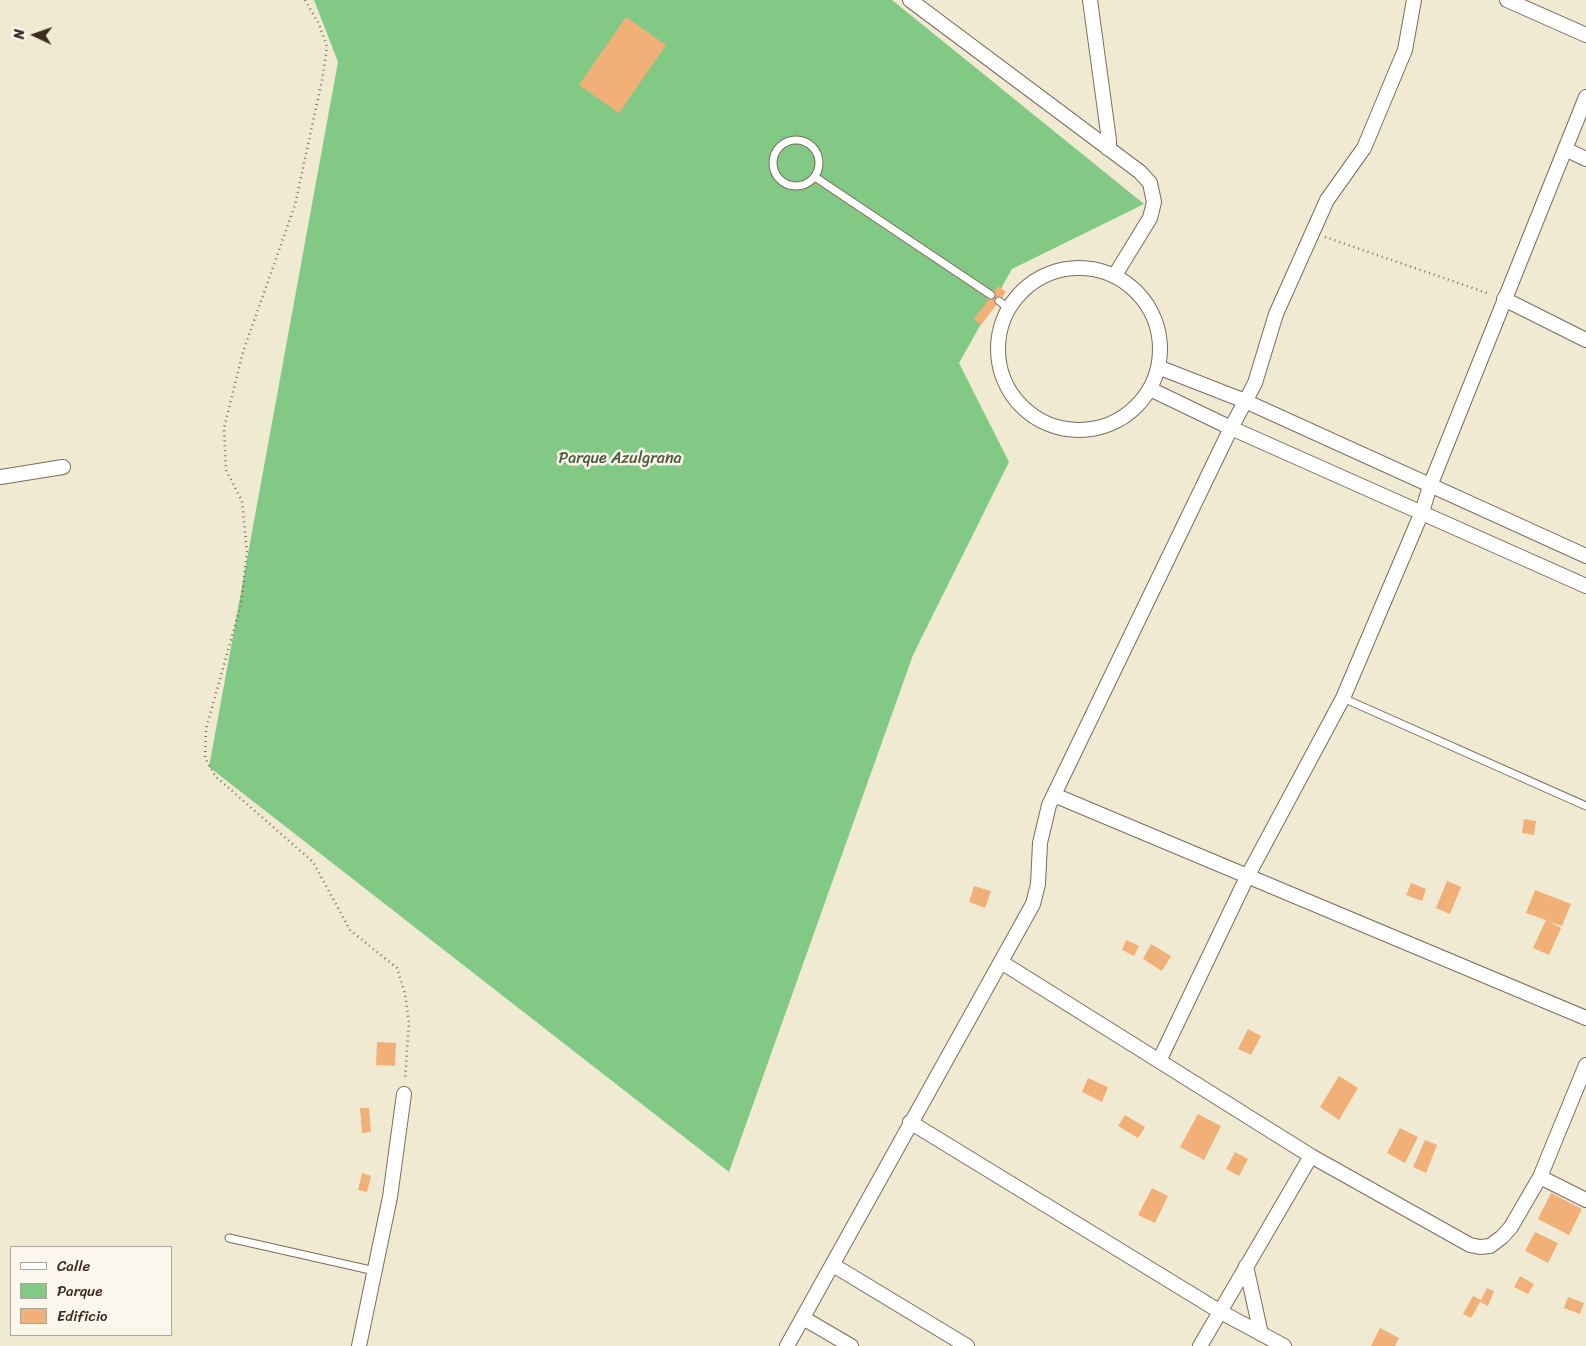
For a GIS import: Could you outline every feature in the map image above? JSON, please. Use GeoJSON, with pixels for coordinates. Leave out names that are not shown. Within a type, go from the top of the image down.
{"type":"FeatureCollection","features":[{"type":"Feature","properties":{"kind":"street"},"geometry":{"type":"LineString","coordinates":[[910,0],[1140,172],[1150,183],[1154,202],[1150,218],[1115,275]]}},
{"type":"Feature","properties":{"kind":"street"},"geometry":{"type":"LineString","coordinates":[[1090,0],[1109,140],[1107,148]]}},
{"type":"Feature","properties":{"kind":"street"},"geometry":{"type":"LineString","coordinates":[[787,1346],[1033,904],[1038,884],[1040,843],[1048,805],[1231,428],[1255,383],[1276,314],[1327,200],[1364,148],[1405,50],[1414,0]]}},
{"type":"Feature","properties":{"kind":"street"},"geometry":{"type":"LineString","coordinates":[[1508,0],[1586,35]]}},
{"type":"Feature","properties":{"kind":"street"},"geometry":{"type":"LineString","coordinates":[[1159,1061],[1247,877],[1343,698],[1422,512],[1430,486],[1586,97]]}},
{"type":"Feature","properties":{"kind":"street"},"geometry":{"type":"LineString","coordinates":[[1565,149],[1586,159]]}},
{"type":"Feature","properties":{"kind":"street"},"geometry":{"type":"LineString","coordinates":[[1089,267],[1115,275],[1137,291],[1152,314],[1160,340],[1158,367],[1150,389],[1134,409],[1112,424],[1088,430],[1062,429],[1038,420],[1018,404],[1004,382],[998,357],[999,332],[1004,304],[1036,278],[1062,268],[1089,267]]}},
{"type":"Feature","properties":{"kind":"street"},"geometry":{"type":"LineString","coordinates":[[1504,299],[1586,340]]}},
{"type":"Feature","properties":{"kind":"street"},"geometry":{"type":"LineString","coordinates":[[1158,367],[1245,401],[1586,556]]}},
{"type":"Feature","properties":{"kind":"street"},"geometry":{"type":"LineString","coordinates":[[1150,389],[1231,428],[1586,586]]}},
{"type":"Feature","properties":{"kind":"street"},"geometry":{"type":"LineString","coordinates":[[0,477],[63,467]]}},
{"type":"Feature","properties":{"kind":"street"},"geometry":{"type":"LineString","coordinates":[[1054,795],[1586,1018]]}},
{"type":"Feature","properties":{"kind":"street"},"geometry":{"type":"LineString","coordinates":[[1001,962],[1312,1156],[1470,1245],[1480,1247],[1490,1246],[1511,1227],[1540,1177],[1586,1065]]}},
{"type":"Feature","properties":{"kind":"street"},"geometry":{"type":"LineString","coordinates":[[358,1346],[390,1196],[404,1094]]}},
{"type":"Feature","properties":{"kind":"street"},"geometry":{"type":"LineString","coordinates":[[910,1122],[1219,1312],[1284,1346]]}},
{"type":"Feature","properties":{"kind":"street"},"geometry":{"type":"LineString","coordinates":[[1200,1346],[1312,1156]]}},
{"type":"Feature","properties":{"kind":"street"},"geometry":{"type":"LineString","coordinates":[[1540,1177],[1586,1200]]}},
{"type":"Feature","properties":{"kind":"street"},"geometry":{"type":"LineString","coordinates":[[833,1265],[967,1346]]}},
{"type":"Feature","properties":{"kind":"street"},"geometry":{"type":"LineString","coordinates":[[1246,1266],[1262,1334]]}},
{"type":"Feature","properties":{"kind":"street"},"geometry":{"type":"LineString","coordinates":[[803,1318],[851,1346]]}},
{"type":"Feature","properties":{"kind":"lane"},"geometry":{"type":"LineString","coordinates":[[802,141],[809,144],[814,149],[819,163],[815,176],[810,182],[803,185],[789,186],[783,182],[777,177],[773,164],[777,150],[788,142],[802,141]]}},
{"type":"Feature","properties":{"kind":"lane"},"geometry":{"type":"LineString","coordinates":[[815,176],[991,295]]}},
{"type":"Feature","properties":{"kind":"lane"},"geometry":{"type":"LineString","coordinates":[[1343,698],[1586,806]]}},
{"type":"Feature","properties":{"kind":"lane"},"geometry":{"type":"LineString","coordinates":[[229,1238],[375,1270]]}},
{"type":"Feature","properties":{"kind":"path"},"geometry":{"type":"LineString","coordinates":[[305,0],[319,24],[327,47],[322,80],[295,205],[243,352],[224,428],[226,470],[242,501],[247,552],[241,604],[206,729],[205,758],[214,776],[313,862],[350,930],[397,968],[405,994],[409,1023],[404,1094]]}},
{"type":"Feature","properties":{"kind":"path"},"geometry":{"type":"LineString","coordinates":[[1312,232],[1504,299]]}},
{"type":"Feature","properties":{"kind":"green space","name":"Parque Azulgrana"},"geometry":{"type":"Polygon","coordinates":[[[314,0],[892,0],[1144,204],[1012,269],[959,363],[1009,462],[913,655],[729,1172],[209,767],[338,62],[314,0]]]}},
{"type":"Feature","properties":{"kind":"building"},"geometry":{"type":"Polygon","coordinates":[[[626,17],[666,45],[619,113],[579,85],[626,17]]]}},
{"type":"Feature","properties":{"kind":"building"},"geometry":{"type":"Polygon","coordinates":[[[998,286],[1006,292],[981,325],[974,319],[998,286]]]}},
{"type":"Feature","properties":{"kind":"building"},"geometry":{"type":"Polygon","coordinates":[[[1524,819],[1536,821],[1534,835],[1522,833],[1524,819]]]}},
{"type":"Feature","properties":{"kind":"building"},"geometry":{"type":"Polygon","coordinates":[[[1447,881],[1461,887],[1450,914],[1436,908],[1447,881]]]}},
{"type":"Feature","properties":{"kind":"building"},"geometry":{"type":"Polygon","coordinates":[[[1411,883],[1426,889],[1422,901],[1406,895],[1411,883]]]}},
{"type":"Feature","properties":{"kind":"building"},"geometry":{"type":"Polygon","coordinates":[[[974,886],[991,891],[985,908],[969,902],[974,886]]]}},
{"type":"Feature","properties":{"kind":"building"},"geometry":{"type":"Polygon","coordinates":[[[1535,890],[1571,904],[1562,926],[1550,922],[1561,928],[1549,955],[1533,948],[1546,920],[1526,913],[1535,890]]]}},
{"type":"Feature","properties":{"kind":"building"},"geometry":{"type":"Polygon","coordinates":[[[1126,940],[1139,946],[1134,956],[1122,950],[1126,940]]]}},
{"type":"Feature","properties":{"kind":"building"},"geometry":{"type":"Polygon","coordinates":[[[1151,944],[1171,956],[1162,971],[1143,959],[1151,944]]]}},
{"type":"Feature","properties":{"kind":"building"},"geometry":{"type":"Polygon","coordinates":[[[1248,1029],[1261,1036],[1251,1055],[1238,1049],[1248,1029]]]}},
{"type":"Feature","properties":{"kind":"building"},"geometry":{"type":"Polygon","coordinates":[[[377,1042],[396,1043],[395,1066],[376,1065],[377,1042]]]}},
{"type":"Feature","properties":{"kind":"building"},"geometry":{"type":"Polygon","coordinates":[[[1339,1076],[1358,1088],[1339,1120],[1320,1107],[1339,1076]]]}},
{"type":"Feature","properties":{"kind":"building"},"geometry":{"type":"Polygon","coordinates":[[[1088,1078],[1108,1087],[1102,1102],[1082,1092],[1088,1078]]]}},
{"type":"Feature","properties":{"kind":"building"},"geometry":{"type":"Polygon","coordinates":[[[360,1108],[369,1108],[371,1132],[362,1133],[360,1108]]]}},
{"type":"Feature","properties":{"kind":"building"},"geometry":{"type":"Polygon","coordinates":[[[1198,1114],[1221,1126],[1204,1160],[1180,1147],[1198,1114]]]}},
{"type":"Feature","properties":{"kind":"building"},"geometry":{"type":"Polygon","coordinates":[[[1125,1115],[1145,1127],[1138,1138],[1118,1126],[1125,1115]]]}},
{"type":"Feature","properties":{"kind":"building"},"geometry":{"type":"Polygon","coordinates":[[[1400,1128],[1418,1137],[1405,1163],[1387,1153],[1400,1128]]]}},
{"type":"Feature","properties":{"kind":"building"},"geometry":{"type":"Polygon","coordinates":[[[1425,1140],[1437,1145],[1426,1173],[1413,1167],[1425,1140]]]}},
{"type":"Feature","properties":{"kind":"building"},"geometry":{"type":"Polygon","coordinates":[[[1235,1152],[1248,1159],[1239,1176],[1226,1169],[1235,1152]]]}},
{"type":"Feature","properties":{"kind":"building"},"geometry":{"type":"Polygon","coordinates":[[[362,1173],[371,1176],[367,1192],[358,1190],[362,1173]]]}},
{"type":"Feature","properties":{"kind":"building"},"geometry":{"type":"Polygon","coordinates":[[[1152,1188],[1168,1196],[1155,1223],[1138,1215],[1152,1188]]]}},
{"type":"Feature","properties":{"kind":"building"},"geometry":{"type":"Polygon","coordinates":[[[1551,1193],[1582,1209],[1569,1235],[1538,1219],[1551,1193]]]}},
{"type":"Feature","properties":{"kind":"building"},"geometry":{"type":"Polygon","coordinates":[[[1535,1232],[1558,1243],[1548,1263],[1525,1251],[1535,1232]]]}},
{"type":"Feature","properties":{"kind":"building"},"geometry":{"type":"Polygon","coordinates":[[[1520,1276],[1534,1284],[1528,1294],[1514,1287],[1520,1276]]]}},
{"type":"Feature","properties":{"kind":"building"},"geometry":{"type":"Polygon","coordinates":[[[1487,1288],[1494,1291],[1488,1306],[1480,1302],[1471,1318],[1463,1314],[1473,1296],[1481,1300],[1487,1288]]]}},
{"type":"Feature","properties":{"kind":"building"},"geometry":{"type":"Polygon","coordinates":[[[1568,1297],[1584,1303],[1580,1314],[1564,1308],[1568,1297]]]}},
{"type":"Feature","properties":{"kind":"building"},"geometry":{"type":"Polygon","coordinates":[[[1380,1328],[1399,1338],[1395,1346],[1371,1346],[1380,1328]]]}}]}
